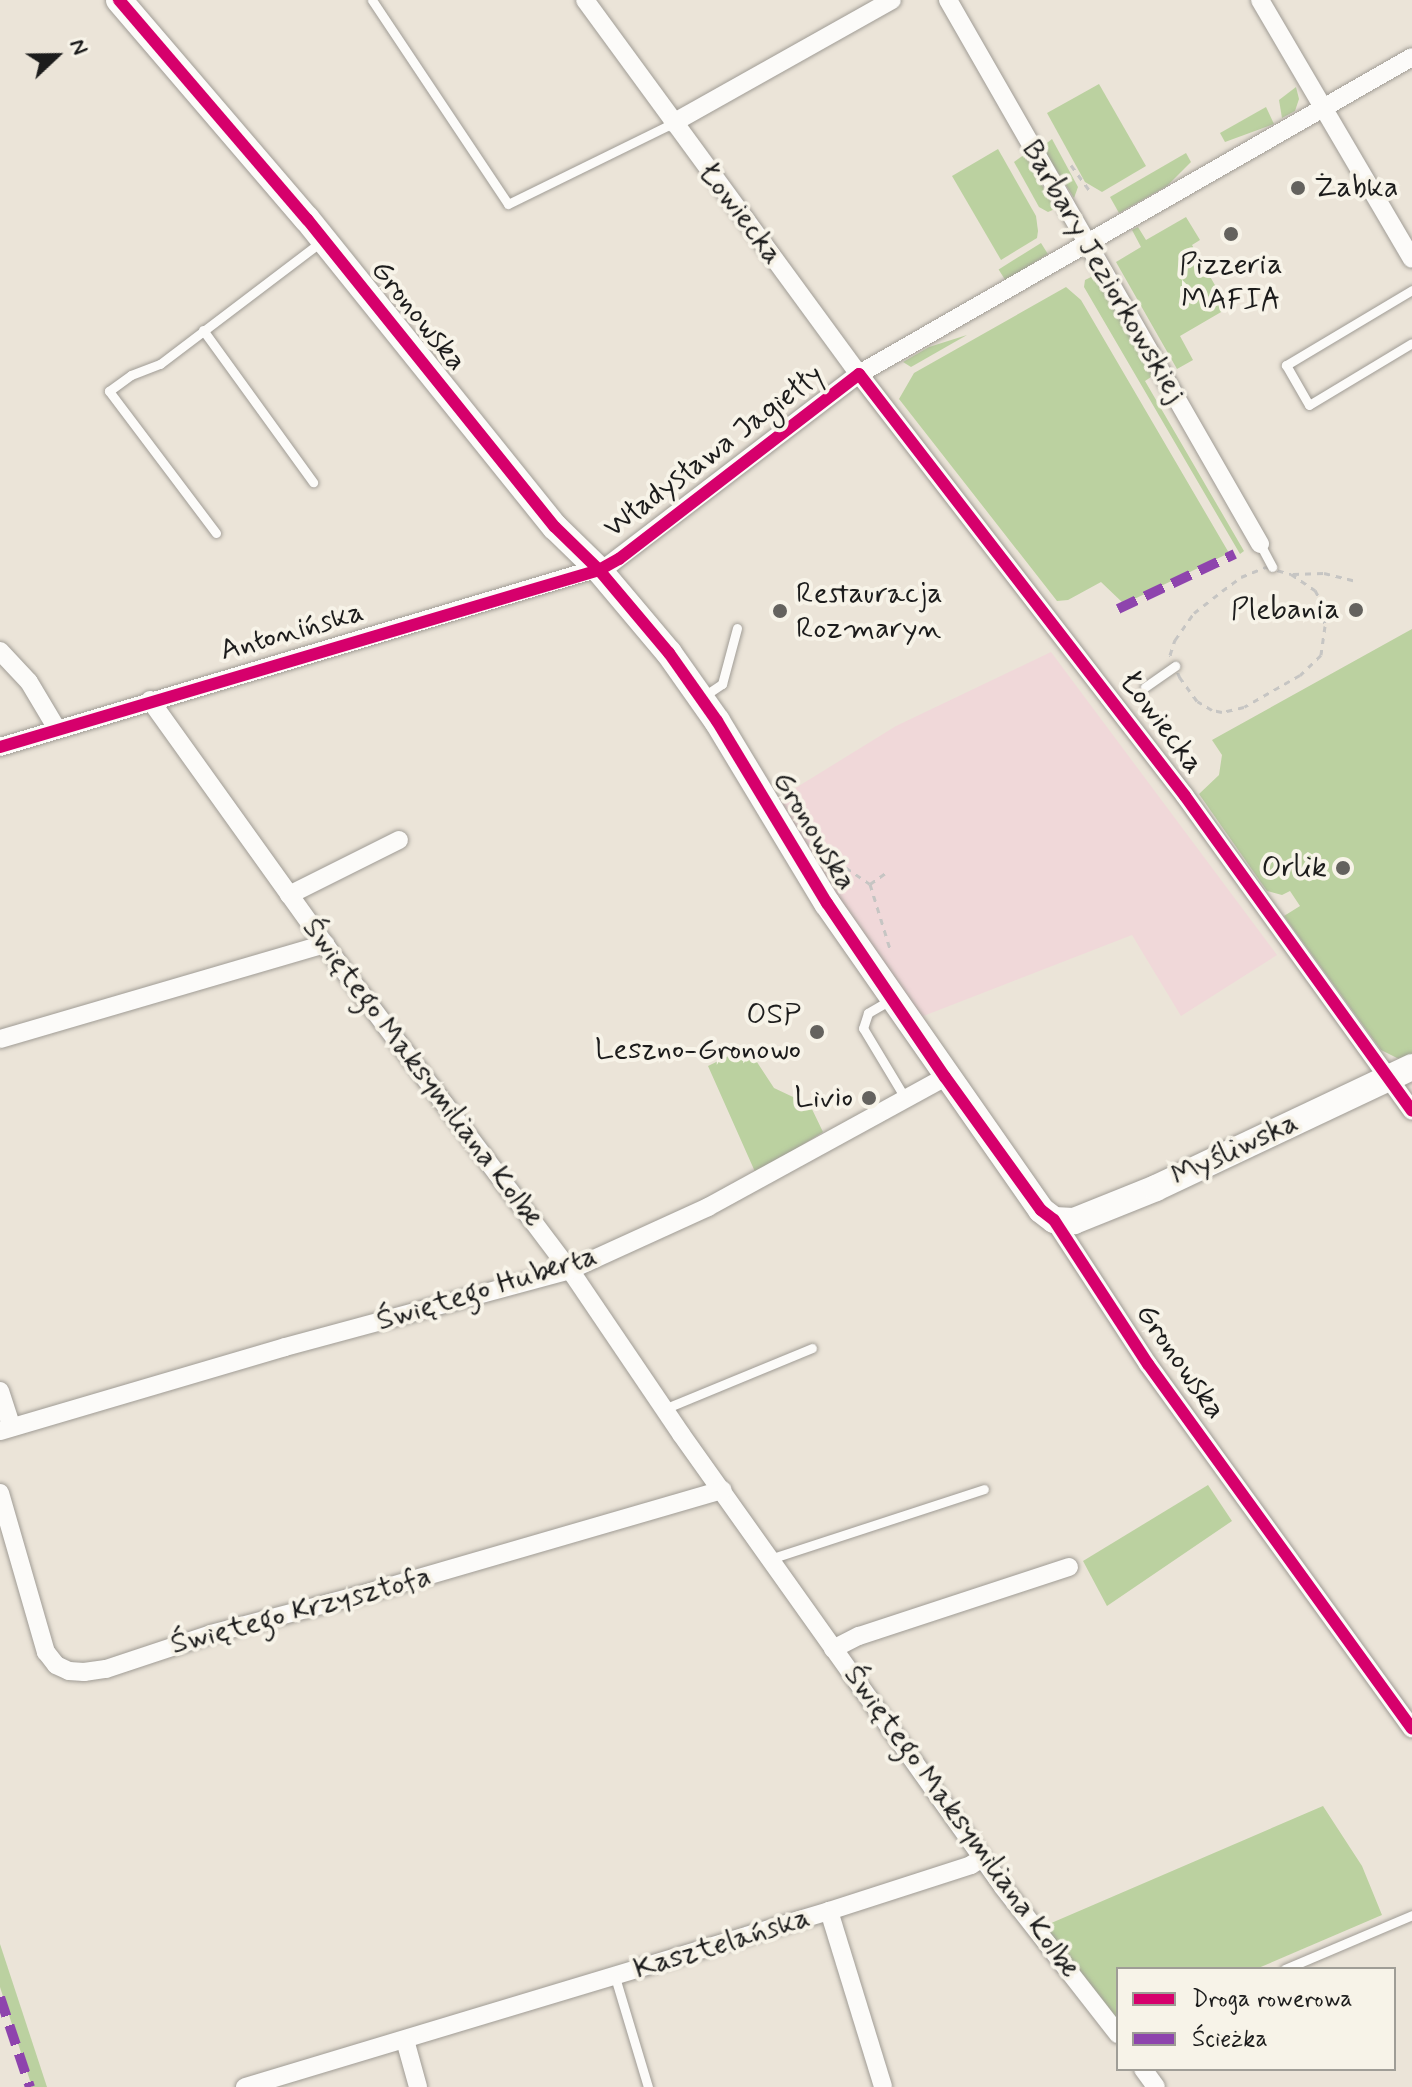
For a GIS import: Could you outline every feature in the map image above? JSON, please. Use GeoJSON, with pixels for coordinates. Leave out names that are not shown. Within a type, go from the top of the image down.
{"type":"FeatureCollection","features":[{"type":"Feature","properties":{"kind":"street","name":"Gronowska"},"geometry":{"type":"LineString","coordinates":[[119,0],[324,240],[535,502],[599,570],[701,698],[827,903],[945,1077],[1041,1210],[1054,1220],[1148,1364],[1412,1729]]}},
{"type":"Feature","properties":{"kind":"street","name":"Łowiecka"},"geometry":{"type":"LineString","coordinates":[[585,0],[859,374],[1185,796],[1412,1111]]}},
{"type":"Feature","properties":{"kind":"street"},"geometry":{"type":"LineString","coordinates":[[673,123],[892,0]]}},
{"type":"Feature","properties":{"kind":"street","name":"Barbary Jeziorkowskiej"},"geometry":{"type":"LineString","coordinates":[[948,0],[1260,544]]}},
{"type":"Feature","properties":{"kind":"street"},"geometry":{"type":"LineString","coordinates":[[1260,0],[1412,259]]}},
{"type":"Feature","properties":{"kind":"street","name":"Władysława Jagiełły"},"geometry":{"type":"LineString","coordinates":[[599,570],[619,559],[859,374],[1412,57]]}},
{"type":"Feature","properties":{"kind":"street","name":"Antonińska"},"geometry":{"type":"LineString","coordinates":[[0,747],[150,700],[599,570]]}},
{"type":"Feature","properties":{"kind":"street"},"geometry":{"type":"LineString","coordinates":[[0,651],[29,682],[57,729]]}},
{"type":"Feature","properties":{"kind":"street","name":"Świętego Maksymiliana Kolbe"},"geometry":{"type":"LineString","coordinates":[[150,700],[325,944],[570,1270],[664,1409],[982,1858],[1116,2031]]}},
{"type":"Feature","properties":{"kind":"street","name":"Świętego Maksymiliana Kolbe"},"geometry":{"type":"LineString","coordinates":[[289,895],[399,840]]}},
{"type":"Feature","properties":{"kind":"street"},"geometry":{"type":"LineString","coordinates":[[0,1039],[325,944]]}},
{"type":"Feature","properties":{"kind":"street","name":"Myśliwska"},"geometry":{"type":"LineString","coordinates":[[1054,1220],[1074,1221],[1156,1188],[1412,1067]]}},
{"type":"Feature","properties":{"kind":"street","name":"Świętego Huberta"},"geometry":{"type":"LineString","coordinates":[[6,1429],[285,1347],[570,1270],[708,1207],[945,1077]]}},
{"type":"Feature","properties":{"kind":"street"},"geometry":{"type":"LineString","coordinates":[[0,1391],[6,1429]]}},
{"type":"Feature","properties":{"kind":"street","name":"Świętego Krzysztofa"},"geometry":{"type":"LineString","coordinates":[[0,1493],[46,1652],[56,1665],[69,1671],[84,1672],[106,1669],[211,1634],[401,1584],[722,1490]]}},
{"type":"Feature","properties":{"kind":"street","name":"Świętego Maksymiliana Kolbe"},"geometry":{"type":"LineString","coordinates":[[833,1649],[859,1636],[1069,1567]]}},
{"type":"Feature","properties":{"kind":"street","name":"Kasztelańska"},"geometry":{"type":"LineString","coordinates":[[245,2087],[829,1911],[971,1865],[982,1858]]}},
{"type":"Feature","properties":{"kind":"street","name":"Kasztelańska"},"geometry":{"type":"LineString","coordinates":[[829,1911],[883,2087]]}},
{"type":"Feature","properties":{"kind":"street"},"geometry":{"type":"LineString","coordinates":[[405,2040],[418,2087]]}},
{"type":"Feature","properties":{"kind":"lane"},"geometry":{"type":"LineString","coordinates":[[372,0],[508,204],[673,123]]}},
{"type":"Feature","properties":{"kind":"lane"},"geometry":{"type":"LineString","coordinates":[[216,533],[109,391],[131,375],[160,364],[324,240]]}},
{"type":"Feature","properties":{"kind":"lane"},"geometry":{"type":"LineString","coordinates":[[1412,290],[1286,365],[1309,405],[1412,343]]}},
{"type":"Feature","properties":{"kind":"lane"},"geometry":{"type":"LineString","coordinates":[[203,330],[313,482]]}},
{"type":"Feature","properties":{"kind":"lane"},"geometry":{"type":"LineString","coordinates":[[1260,544],[1272,567]]}},
{"type":"Feature","properties":{"kind":"lane"},"geometry":{"type":"LineString","coordinates":[[701,698],[722,684],[737,628]]}},
{"type":"Feature","properties":{"kind":"lane"},"geometry":{"type":"LineString","coordinates":[[1145,687],[1175,666]]}},
{"type":"Feature","properties":{"kind":"lane"},"geometry":{"type":"LineString","coordinates":[[892,999],[868,1013],[863,1028],[905,1098]]}},
{"type":"Feature","properties":{"kind":"lane"},"geometry":{"type":"LineString","coordinates":[[664,1409],[812,1348]]}},
{"type":"Feature","properties":{"kind":"lane"},"geometry":{"type":"LineString","coordinates":[[770,1559],[984,1489]]}},
{"type":"Feature","properties":{"kind":"lane"},"geometry":{"type":"LineString","coordinates":[[1290,1967],[1412,1915]]}},
{"type":"Feature","properties":{"kind":"lane","name":"Kasztelańska"},"geometry":{"type":"LineString","coordinates":[[615,1977],[648,2087]]}},
{"type":"Feature","properties":{"kind":"path"},"geometry":{"type":"LineString","coordinates":[[1071,165],[1091,193]]}},
{"type":"Feature","properties":{"kind":"path"},"geometry":{"type":"LineString","coordinates":[[1272,567],[1291,574],[1315,590],[1323,605],[1325,646],[1321,655],[1300,675],[1244,707],[1222,712],[1197,701],[1170,655],[1175,640],[1194,613],[1241,577],[1272,567]]}},
{"type":"Feature","properties":{"kind":"path"},"geometry":{"type":"LineString","coordinates":[[1291,574],[1324,573],[1353,580]]}},
{"type":"Feature","properties":{"kind":"path"},"geometry":{"type":"LineString","coordinates":[[815,846],[870,884],[893,959]]}},
{"type":"Feature","properties":{"kind":"path"},"geometry":{"type":"LineString","coordinates":[[870,884],[886,873]]}},
{"type":"Feature","properties":{"kind":"shaded area"},"geometry":{"type":"Polygon","coordinates":[[[1051,652],[1277,955],[1181,1016],[1132,935],[908,1022],[768,805],[896,726],[1051,652]]]}},
{"type":"Feature","properties":{"kind":"green space"},"geometry":{"type":"Polygon","coordinates":[[[1099,84],[1146,166],[1102,192],[1085,182],[1047,113],[1099,84]]]}},
{"type":"Feature","properties":{"kind":"green space"},"geometry":{"type":"Polygon","coordinates":[[[1296,87],[1299,99],[1295,111],[1282,118],[1279,100],[1296,87]]]}},
{"type":"Feature","properties":{"kind":"green space"},"geometry":{"type":"Polygon","coordinates":[[[1266,107],[1274,124],[1225,142],[1220,133],[1266,107]]]}},
{"type":"Feature","properties":{"kind":"green space"},"geometry":{"type":"Polygon","coordinates":[[[1052,139],[1078,187],[1074,198],[1042,147],[1052,139]]]}},
{"type":"Feature","properties":{"kind":"green space"},"geometry":{"type":"Polygon","coordinates":[[[998,149],[1036,216],[1038,231],[1037,238],[1001,260],[952,176],[998,149]]]}},
{"type":"Feature","properties":{"kind":"green space"},"geometry":{"type":"Polygon","coordinates":[[[1186,153],[1191,162],[1167,186],[1119,213],[1110,197],[1186,153]]]}},
{"type":"Feature","properties":{"kind":"green space"},"geometry":{"type":"Polygon","coordinates":[[[1025,154],[1055,209],[1048,212],[1039,207],[1014,162],[1025,154]]]}},
{"type":"Feature","properties":{"kind":"green space"},"geometry":{"type":"Polygon","coordinates":[[[1186,217],[1200,240],[1192,245],[1228,308],[1180,336],[1193,360],[1177,369],[1116,262],[1141,247],[1132,230],[1138,227],[1146,240],[1186,217]]]}},
{"type":"Feature","properties":{"kind":"green space"},"geometry":{"type":"Polygon","coordinates":[[[1041,243],[1048,254],[1005,281],[999,269],[1041,243]]]}},
{"type":"Feature","properties":{"kind":"green space"},"geometry":{"type":"Polygon","coordinates":[[[1095,275],[1154,375],[1145,381],[1244,551],[1240,554],[1084,287],[1085,280],[1095,275]]]}},
{"type":"Feature","properties":{"kind":"green space"},"geometry":{"type":"Polygon","coordinates":[[[1066,287],[1081,300],[1229,553],[1124,604],[1101,582],[1068,600],[1057,601],[899,399],[914,373],[1066,287]]]}},
{"type":"Feature","properties":{"kind":"green space"},"geometry":{"type":"Polygon","coordinates":[[[967,335],[911,367],[903,362],[929,347],[967,335]]]}},
{"type":"Feature","properties":{"kind":"green space"},"geometry":{"type":"Polygon","coordinates":[[[1412,629],[1412,1058],[1399,1059],[1381,1050],[1284,916],[1300,906],[1290,891],[1282,895],[1267,891],[1199,794],[1219,775],[1222,755],[1212,740],[1412,629]]]}},
{"type":"Feature","properties":{"kind":"green space"},"geometry":{"type":"Polygon","coordinates":[[[747,1047],[774,1088],[810,1105],[823,1132],[756,1174],[708,1066],[747,1047]]]}},
{"type":"Feature","properties":{"kind":"green space"},"geometry":{"type":"Polygon","coordinates":[[[1208,1485],[1232,1521],[1107,1606],[1083,1561],[1208,1485]]]}},
{"type":"Feature","properties":{"kind":"green space"},"geometry":{"type":"Polygon","coordinates":[[[1323,1806],[1362,1866],[1382,1915],[1261,1967],[1116,1967],[1116,2025],[1042,1927],[1323,1806]]]}},
{"type":"Feature","properties":{"kind":"green space"},"geometry":{"type":"Polygon","coordinates":[[[0,1944],[47,2087],[32,2087],[0,1987],[0,1944]]]}},
{"type":"Feature","properties":{"kind":"marked path"},"geometry":{"type":"LineString","coordinates":[[1118,609],[1235,554]]}},
{"type":"Feature","properties":{"kind":"marked path"},"geometry":{"type":"LineString","coordinates":[[0,1997],[30,2087]]}},
{"type":"Feature","properties":{"kind":"cycle path"},"geometry":{"type":"LineString","coordinates":[[119,0],[307,219],[555,527],[599,570],[669,653],[717,721],[827,903],[945,1077],[1041,1210],[1054,1220],[1148,1364],[1412,1729]]}},
{"type":"Feature","properties":{"kind":"cycle path"},"geometry":{"type":"LineString","coordinates":[[0,747],[599,570],[619,559],[859,374],[1185,796],[1412,1111]]}},
{"type":"Feature","properties":{"kind":"place","name":"Żabka"},"geometry":{"type":"Point","coordinates":[1298,188]}},
{"type":"Feature","properties":{"kind":"place","name":"Pizzeria MAFIA"},"geometry":{"type":"Point","coordinates":[1231,234]}},
{"type":"Feature","properties":{"kind":"place","name":"Plebania"},"geometry":{"type":"Point","coordinates":[1356,610]}},
{"type":"Feature","properties":{"kind":"place","name":"Restauracja Rozmaryn"},"geometry":{"type":"Point","coordinates":[780,611]}},
{"type":"Feature","properties":{"kind":"place","name":"Orlik"},"geometry":{"type":"Point","coordinates":[1343,868]}},
{"type":"Feature","properties":{"kind":"place","name":"OSP Leszno-Gronowo"},"geometry":{"type":"Point","coordinates":[817,1032]}},
{"type":"Feature","properties":{"kind":"place","name":"Livio"},"geometry":{"type":"Point","coordinates":[869,1098]}}]}
